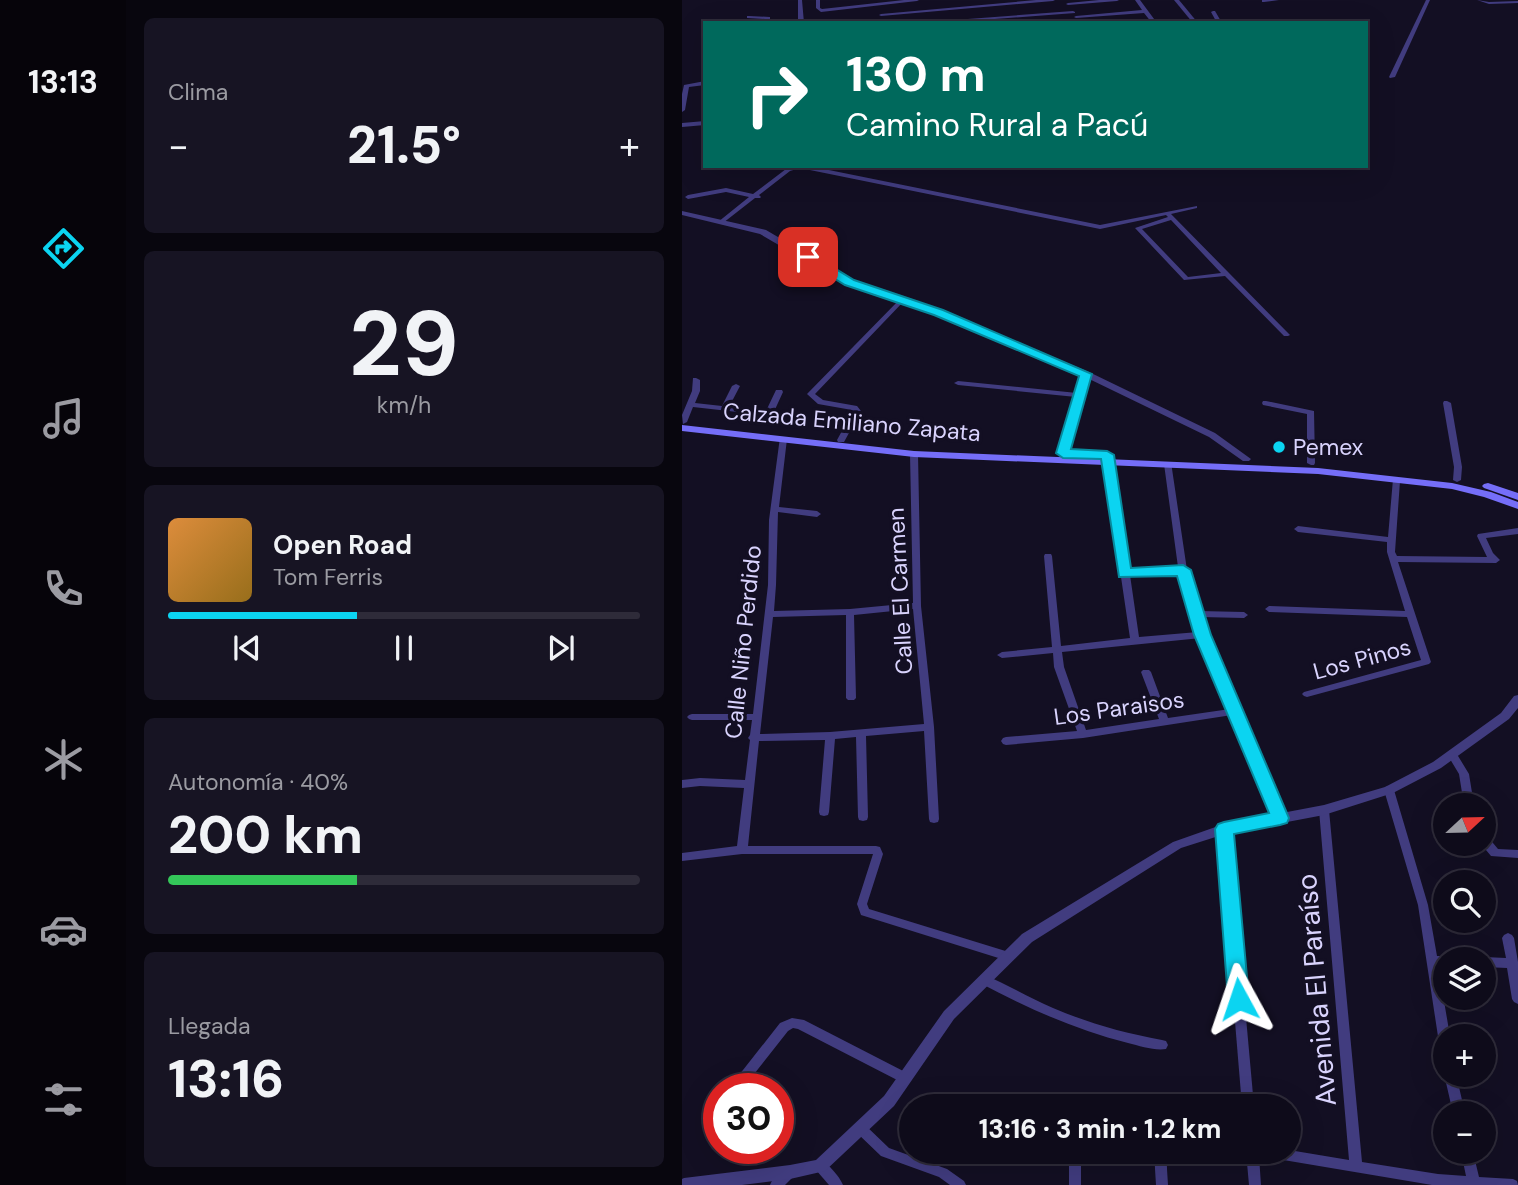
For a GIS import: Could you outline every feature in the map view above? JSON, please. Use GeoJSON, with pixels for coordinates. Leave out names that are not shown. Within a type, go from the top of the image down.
{"type":"FeatureCollection","features":[{"type":"Feature","properties":{"kind":"main road","name":"Calzada Emiliano Zapata"},"geometry":{"type":"LineString","coordinates":[[682,424],[928,449],[1063,453],[1167,464],[1275,467],[1470,490],[1517,506]]}},
{"type":"Feature","properties":{"kind":"main road","name":"Calzada Emiliano Zapata"},"geometry":{"type":"LineString","coordinates":[[682,424],[914,454],[1246,459],[1311,463],[1457,480],[1489,486],[1517,497]]}},
{"type":"Feature","properties":{"kind":"street"},"geometry":{"type":"LineString","coordinates":[[800,0],[801,21]]}},
{"type":"Feature","properties":{"kind":"street"},"geometry":{"type":"LineString","coordinates":[[818,0],[818,8],[821,11],[917,0]]}},
{"type":"Feature","properties":{"kind":"street"},"geometry":{"type":"LineString","coordinates":[[863,0],[866,6]]}},
{"type":"Feature","properties":{"kind":"street"},"geometry":{"type":"LineString","coordinates":[[881,15],[1053,0]]}},
{"type":"Feature","properties":{"kind":"street"},"geometry":{"type":"LineString","coordinates":[[1066,2],[1117,0]]}},
{"type":"Feature","properties":{"kind":"street"},"geometry":{"type":"LineString","coordinates":[[1137,0],[1152,21]]}},
{"type":"Feature","properties":{"kind":"street"},"geometry":{"type":"LineString","coordinates":[[1176,0],[1194,21]]}},
{"type":"Feature","properties":{"kind":"street"},"geometry":{"type":"LineString","coordinates":[[1264,1],[1277,0]]}},
{"type":"Feature","properties":{"kind":"street"},"geometry":{"type":"LineString","coordinates":[[1392,77],[1428,0]]}},
{"type":"Feature","properties":{"kind":"street"},"geometry":{"type":"LineString","coordinates":[[1479,0],[1489,3],[1517,2]]}},
{"type":"Feature","properties":{"kind":"street"},"geometry":{"type":"LineString","coordinates":[[1264,1],[1271,8]]}},
{"type":"Feature","properties":{"kind":"street"},"geometry":{"type":"LineString","coordinates":[[1066,2],[1076,17]]}},
{"type":"Feature","properties":{"kind":"street"},"geometry":{"type":"LineString","coordinates":[[969,21],[1145,11]]}},
{"type":"Feature","properties":{"kind":"street"},"geometry":{"type":"LineString","coordinates":[[1213,12],[1219,21]]}},
{"type":"Feature","properties":{"kind":"street"},"geometry":{"type":"LineString","coordinates":[[749,18],[767,20]]}},
{"type":"Feature","properties":{"kind":"street"},"geometry":{"type":"LineString","coordinates":[[682,110],[689,85],[703,83]]}},
{"type":"Feature","properties":{"kind":"street"},"geometry":{"type":"LineString","coordinates":[[682,125],[703,123]]}},
{"type":"Feature","properties":{"kind":"street"},"geometry":{"type":"LineString","coordinates":[[725,223],[797,168]]}},
{"type":"Feature","properties":{"kind":"street"},"geometry":{"type":"LineString","coordinates":[[804,168],[1100,227],[1170,216]]}},
{"type":"Feature","properties":{"kind":"street"},"geometry":{"type":"LineString","coordinates":[[833,173],[839,168]]}},
{"type":"Feature","properties":{"kind":"street"},"geometry":{"type":"LineString","coordinates":[[688,197],[726,190],[759,197]]}},
{"type":"Feature","properties":{"kind":"street"},"geometry":{"type":"LineString","coordinates":[[1195,207],[1138,228],[1175,269],[1190,281],[1227,274]]}},
{"type":"Feature","properties":{"kind":"street"},"geometry":{"type":"LineString","coordinates":[[682,214],[763,232],[850,283],[902,300],[1086,374],[1212,435],[1246,459]]}},
{"type":"Feature","properties":{"kind":"street"},"geometry":{"type":"LineString","coordinates":[[1170,216],[1286,335]]}},
{"type":"Feature","properties":{"kind":"street"},"geometry":{"type":"LineString","coordinates":[[841,440],[857,411],[854,408],[821,402],[811,394],[902,300]]}},
{"type":"Feature","properties":{"kind":"street"},"geometry":{"type":"LineString","coordinates":[[1063,453],[1086,374]]}},
{"type":"Feature","properties":{"kind":"street"},"geometry":{"type":"LineString","coordinates":[[682,424],[692,405],[696,380]]}},
{"type":"Feature","properties":{"kind":"street"},"geometry":{"type":"LineString","coordinates":[[958,383],[1078,395]]}},
{"type":"Feature","properties":{"kind":"street"},"geometry":{"type":"LineString","coordinates":[[725,408],[736,386]]}},
{"type":"Feature","properties":{"kind":"street"},"geometry":{"type":"LineString","coordinates":[[692,405],[769,414],[779,392]]}},
{"type":"Feature","properties":{"kind":"street"},"geometry":{"type":"LineString","coordinates":[[1266,403],[1311,412],[1311,463]]}},
{"type":"Feature","properties":{"kind":"street"},"geometry":{"type":"LineString","coordinates":[[1447,403],[1458,467],[1457,480]]}},
{"type":"Feature","properties":{"kind":"street","name":"Calle Niño Perdido"},"geometry":{"type":"LineString","coordinates":[[742,849],[774,559],[772,535],[783,439]]}},
{"type":"Feature","properties":{"kind":"street","name":"Calle El Carmen"},"geometry":{"type":"LineString","coordinates":[[914,454],[917,607],[929,727],[934,819]]}},
{"type":"Feature","properties":{"kind":"street"},"geometry":{"type":"LineString","coordinates":[[1107,458],[1135,639]]}},
{"type":"Feature","properties":{"kind":"street"},"geometry":{"type":"LineString","coordinates":[[1167,464],[1183,570],[1195,614],[1280,818]]}},
{"type":"Feature","properties":{"kind":"street"},"geometry":{"type":"LineString","coordinates":[[1269,609],[1410,614],[1393,559],[1391,540],[1396,481]]}},
{"type":"Feature","properties":{"kind":"street"},"geometry":{"type":"LineString","coordinates":[[775,509],[817,514]]}},
{"type":"Feature","properties":{"kind":"street"},"geometry":{"type":"LineString","coordinates":[[1298,528],[1391,540]]}},
{"type":"Feature","properties":{"kind":"street"},"geometry":{"type":"LineString","coordinates":[[1393,559],[1496,561],[1489,554],[1481,536],[1517,531]]}},
{"type":"Feature","properties":{"kind":"street"},"geometry":{"type":"LineString","coordinates":[[1048,556],[1059,667],[1083,734]]}},
{"type":"Feature","properties":{"kind":"street"},"geometry":{"type":"LineString","coordinates":[[1124,573],[1183,570]]}},
{"type":"Feature","properties":{"kind":"street"},"geometry":{"type":"LineString","coordinates":[[768,614],[917,607]]}},
{"type":"Feature","properties":{"kind":"street"},"geometry":{"type":"LineString","coordinates":[[851,612],[851,698]]}},
{"type":"Feature","properties":{"kind":"street"},"geometry":{"type":"LineString","coordinates":[[1195,614],[1244,615]]}},
{"type":"Feature","properties":{"kind":"street","name":"Los Pinos"},"geometry":{"type":"LineString","coordinates":[[1307,694],[1426,662],[1427,656],[1410,614]]}},
{"type":"Feature","properties":{"kind":"street"},"geometry":{"type":"LineString","coordinates":[[1002,655],[1057,651],[1135,639],[1203,635]]}},
{"type":"Feature","properties":{"kind":"street"},"geometry":{"type":"LineString","coordinates":[[1146,672],[1165,722]]}},
{"type":"Feature","properties":{"kind":"street"},"geometry":{"type":"LineString","coordinates":[[684,1185],[820,1166],[889,1101],[949,1015],[1027,938],[1177,845],[1224,829],[1324,810],[1390,790],[1452,754],[1504,716],[1517,699]]}},
{"type":"Feature","properties":{"kind":"street","name":"Los Paraisos"},"geometry":{"type":"LineString","coordinates":[[1006,741],[1083,734],[1237,711]]}},
{"type":"Feature","properties":{"kind":"street"},"geometry":{"type":"LineString","coordinates":[[692,717],[756,718]]}},
{"type":"Feature","properties":{"kind":"street"},"geometry":{"type":"LineString","coordinates":[[753,738],[830,736],[929,727]]}},
{"type":"Feature","properties":{"kind":"street"},"geometry":{"type":"LineString","coordinates":[[861,733],[863,817]]}},
{"type":"Feature","properties":{"kind":"street"},"geometry":{"type":"LineString","coordinates":[[824,812],[830,736]]}},
{"type":"Feature","properties":{"kind":"street"},"geometry":{"type":"LineString","coordinates":[[1452,754],[1464,774],[1467,793]]}},
{"type":"Feature","properties":{"kind":"street"},"geometry":{"type":"LineString","coordinates":[[682,784],[748,784]]}},
{"type":"Feature","properties":{"kind":"street"},"geometry":{"type":"LineString","coordinates":[[1390,790],[1435,947]]}},
{"type":"Feature","properties":{"kind":"street","name":"Avenida El Paraíso"},"geometry":{"type":"LineString","coordinates":[[1324,810],[1356,1165]]}},
{"type":"Feature","properties":{"kind":"street"},"geometry":{"type":"LineString","coordinates":[[1224,829],[1247,1094]]}},
{"type":"Feature","properties":{"kind":"street"},"geometry":{"type":"LineString","coordinates":[[682,857],[742,849],[876,850],[878,854],[862,904],[865,912],[1008,956]]}},
{"type":"Feature","properties":{"kind":"street"},"geometry":{"type":"LineString","coordinates":[[1496,853],[1517,855]]}},
{"type":"Feature","properties":{"kind":"street"},"geometry":{"type":"LineString","coordinates":[[1508,938],[1517,996]]}},
{"type":"Feature","properties":{"kind":"street"},"geometry":{"type":"LineString","coordinates":[[1496,962],[1511,963]]}},
{"type":"Feature","properties":{"kind":"street"},"geometry":{"type":"LineString","coordinates":[[984,980],[1077,1024],[1127,1039],[1162,1045]]}},
{"type":"Feature","properties":{"kind":"street"},"geometry":{"type":"LineString","coordinates":[[748,1073],[784,1027],[792,1023],[800,1024],[905,1078]]}},
{"type":"Feature","properties":{"kind":"street"},"geometry":{"type":"LineString","coordinates":[[860,1128],[885,1152],[943,1173],[960,1185]]}},
{"type":"Feature","properties":{"kind":"street"},"geometry":{"type":"LineString","coordinates":[[1301,1157],[1356,1165],[1438,1183],[1513,1185]]}},
{"type":"Feature","properties":{"kind":"street"},"geometry":{"type":"LineString","coordinates":[[1075,1164],[1075,1185]]}},
{"type":"Feature","properties":{"kind":"street"},"geometry":{"type":"LineString","coordinates":[[1161,1164],[1162,1185]]}},
{"type":"Feature","properties":{"kind":"street"},"geometry":{"type":"LineString","coordinates":[[1253,1164],[1255,1185]]}},
{"type":"Feature","properties":{"kind":"street"},"geometry":{"type":"LineString","coordinates":[[1470,1164],[1474,1182]]}},
{"type":"Feature","properties":{"kind":"street"},"geometry":{"type":"LineString","coordinates":[[820,1166],[837,1185]]}},
{"type":"Feature","properties":{"kind":"street"},"geometry":{"type":"LineString","coordinates":[[775,1185],[790,1172]]}},
{"type":"Feature","properties":{"kind":"place","name":"Pemex"},"geometry":{"type":"Point","coordinates":[1279,447]}},
{"type":"Feature","properties":{"kind":"route"},"geometry":{"type":"LineString","coordinates":[[808,257],[850,283],[939,313],[1086,374],[1063,453],[1107,455],[1124,573],[1183,570],[1203,635],[1280,818],[1224,829],[1239,999]]}}]}
